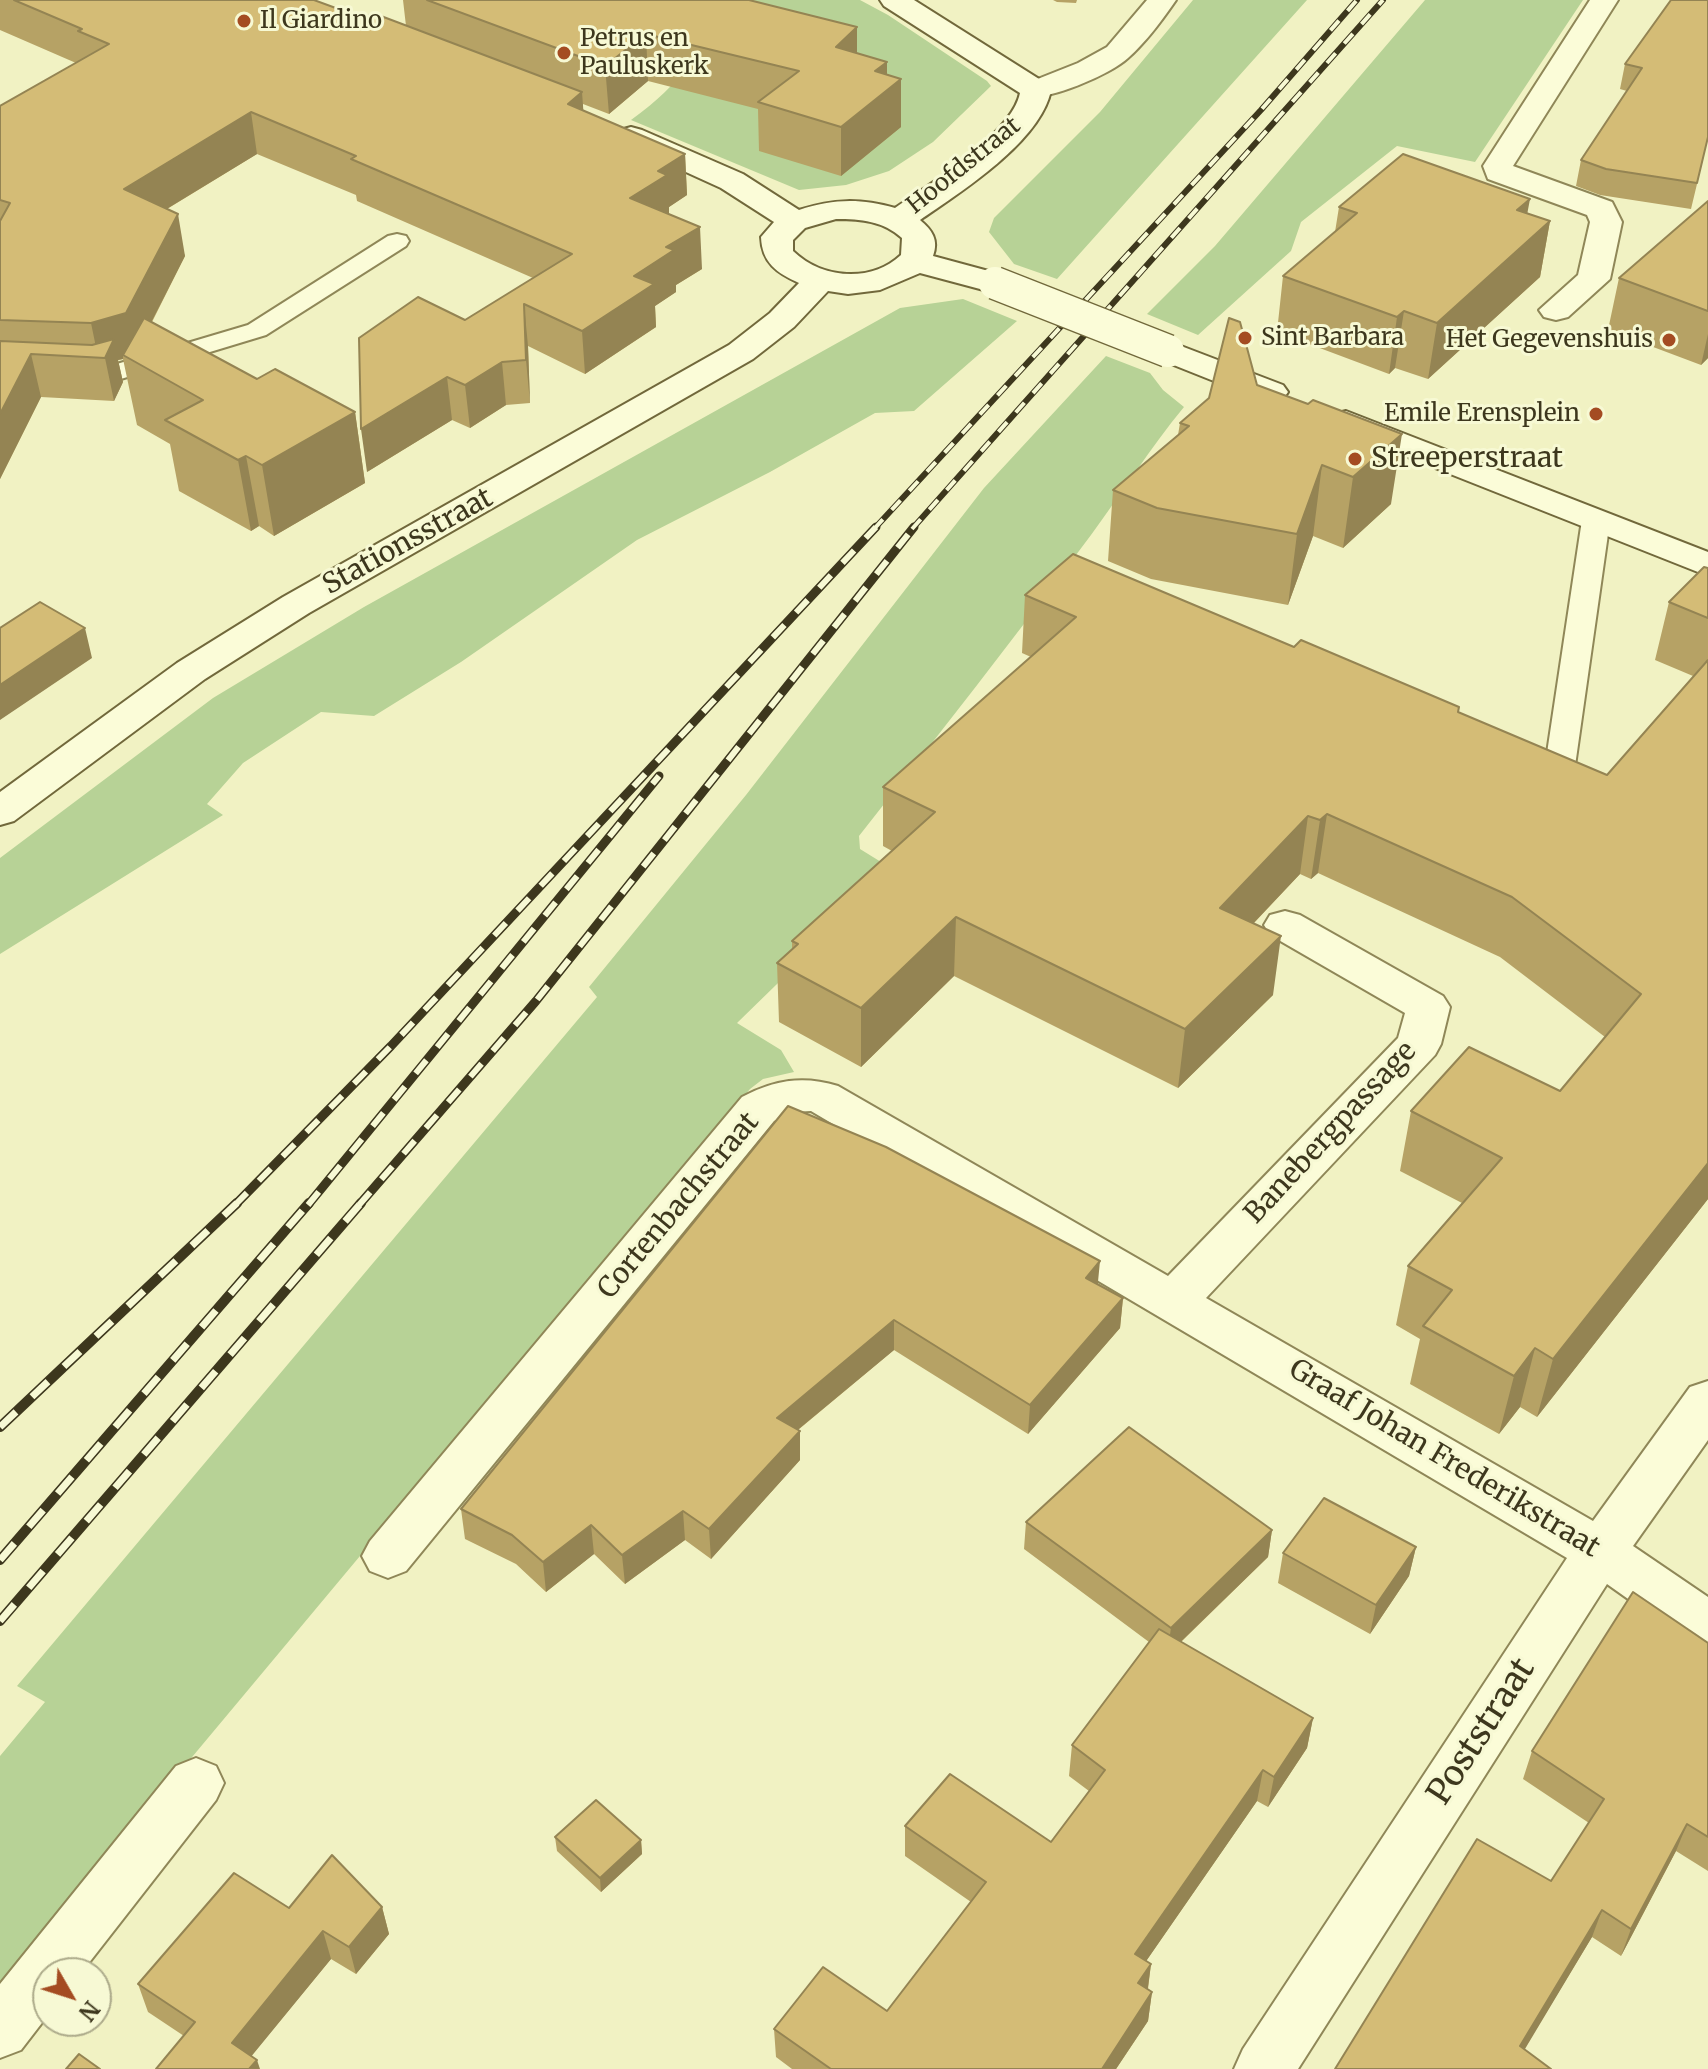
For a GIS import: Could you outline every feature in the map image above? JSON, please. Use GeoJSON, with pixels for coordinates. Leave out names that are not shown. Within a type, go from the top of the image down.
{"type":"FeatureCollection","features":[{"type":"Feature","properties":{"kind":"street","name":"Hoofdstraat"},"geometry":{"type":"LineString","coordinates":[[894,0],[1036,90],[1034,106],[1009,134],[943,189],[899,219]]}},
{"type":"Feature","properties":{"kind":"street"},"geometry":{"type":"LineString","coordinates":[[1036,90],[1088,69],[1117,53],[1162,0]]}},
{"type":"Feature","properties":{"kind":"street"},"geometry":{"type":"LineString","coordinates":[[1556,310],[1594,279],[1606,222],[1601,209],[1579,198],[1499,172],[1501,157],[1559,74],[1604,0]]}},
{"type":"Feature","properties":{"kind":"street"},"geometry":{"type":"LineString","coordinates":[[602,125],[681,156],[732,181],[794,221]]}},
{"type":"Feature","properties":{"kind":"street"},"geometry":{"type":"LineString","coordinates":[[845,209],[880,212],[899,219],[917,234],[919,252],[902,271],[874,281],[841,284],[819,281],[784,265],[776,254],[775,242],[781,231],[812,213],[845,209]]}},
{"type":"Feature","properties":{"kind":"street","name":"Hoofdstraat"},"geometry":{"type":"LineString","coordinates":[[914,261],[995,283],[1596,520]]}},
{"type":"Feature","properties":{"kind":"street","name":"Stationsstraat"},"geometry":{"type":"LineString","coordinates":[[0,812],[191,671],[283,613],[741,352],[782,320],[819,281]]}},
{"type":"Feature","properties":{"kind":"street"},"geometry":{"type":"LineString","coordinates":[[1596,520],[1708,565]]}},
{"type":"Feature","properties":{"kind":"street","name":"Banebergpassage"},"geometry":{"type":"LineString","coordinates":[[1174,1301],[1419,1044],[1428,1007],[1285,925]]}},
{"type":"Feature","properties":{"kind":"street","name":"Cortenbachstraat"},"geometry":{"type":"LineString","coordinates":[[388,1556],[758,1109],[778,1098],[801,1092],[822,1097],[1174,1301]]}},
{"type":"Feature","properties":{"kind":"street","name":"Graaf Johan Frederikstraat"},"geometry":{"type":"LineString","coordinates":[[1174,1301],[1600,1551],[1708,1626]]}},
{"type":"Feature","properties":{"kind":"street","name":"Poststraat"},"geometry":{"type":"LineString","coordinates":[[1264,2069],[1600,1551],[1708,1401]]}},
{"type":"Feature","properties":{"kind":"street"},"geometry":{"type":"LineString","coordinates":[[0,2030],[196,1783]]}},
{"type":"Feature","properties":{"kind":"lane"},"geometry":{"type":"LineString","coordinates":[[0,373],[101,377],[257,330],[397,241]]}},
{"type":"Feature","properties":{"kind":"lane"},"geometry":{"type":"LineString","coordinates":[[1559,773],[1596,520]]}},
{"type":"Feature","properties":{"kind":"green space"},"geometry":{"type":"Polygon","coordinates":[[[728,0],[860,0],[888,15],[991,86],[933,142],[889,171],[846,185],[799,190],[631,120],[677,80],[728,0]]]}},
{"type":"Feature","properties":{"kind":"green space"},"geometry":{"type":"Polygon","coordinates":[[[1193,0],[1307,0],[1057,279],[1014,264],[989,232],[994,218],[1100,112],[1193,0]]]}},
{"type":"Feature","properties":{"kind":"green space"},"geometry":{"type":"Polygon","coordinates":[[[1425,0],[1583,0],[1475,162],[1397,146],[1301,222],[1291,251],[1198,335],[1147,314],[1215,246],[1425,0]]]}},
{"type":"Feature","properties":{"kind":"green space"},"geometry":{"type":"Polygon","coordinates":[[[963,299],[1017,321],[914,411],[875,413],[770,472],[637,540],[461,662],[374,716],[321,712],[243,763],[207,804],[223,815],[0,954],[0,858],[213,698],[364,607],[900,308],[963,299]]]}},
{"type":"Feature","properties":{"kind":"green space"},"geometry":{"type":"Polygon","coordinates":[[[1106,356],[1150,373],[1163,390],[1184,407],[1034,611],[859,836],[860,849],[894,870],[737,1023],[781,1050],[794,1072],[763,1079],[750,1089],[0,1987],[0,1756],[45,1702],[17,1686],[597,997],[589,987],[746,795],[984,488],[1106,356]]]}},
{"type":"Feature","properties":{"kind":"building"},"geometry":{"type":"Polygon","coordinates":[[[14,0],[314,0],[363,18],[373,13],[582,92],[568,104],[685,154],[658,171],[667,175],[630,198],[700,227],[666,247],[674,250],[634,276],[654,284],[582,331],[524,304],[526,360],[502,362],[465,385],[447,377],[361,429],[359,338],[418,297],[465,320],[572,254],[351,159],[356,156],[251,112],[124,189],[178,214],[126,313],[91,323],[0,320],[0,221],[10,203],[0,200],[0,106],[109,44],[14,0]]]}},
{"type":"Feature","properties":{"kind":"building"},"geometry":{"type":"Polygon","coordinates":[[[427,0],[749,0],[857,27],[836,47],[887,62],[875,71],[901,79],[841,127],[758,102],[799,71],[646,34],[605,66],[427,0]]]}},
{"type":"Feature","properties":{"kind":"building"},"geometry":{"type":"Polygon","coordinates":[[[1671,0],[1708,0],[1708,137],[1697,183],[1606,169],[1581,160],[1642,68],[1625,64],[1671,0]]]}},
{"type":"Feature","properties":{"kind":"building"},"geometry":{"type":"Polygon","coordinates":[[[1403,154],[1530,199],[1517,210],[1550,221],[1437,323],[1404,311],[1397,317],[1283,276],[1357,213],[1339,207],[1403,154]]]}},
{"type":"Feature","properties":{"kind":"building"},"geometry":{"type":"Polygon","coordinates":[[[1708,201],[1708,311],[1619,278],[1708,201]]]}},
{"type":"Feature","properties":{"kind":"building"},"geometry":{"type":"Polygon","coordinates":[[[144,318],[257,379],[275,369],[355,412],[262,465],[246,456],[238,460],[165,420],[203,400],[123,355],[144,318]]]}},
{"type":"Feature","properties":{"kind":"building"},"geometry":{"type":"Polygon","coordinates":[[[1229,318],[1240,322],[1257,385],[1308,404],[1313,400],[1402,434],[1353,477],[1322,465],[1297,534],[1157,508],[1113,490],[1189,426],[1180,423],[1209,398],[1229,318]]]}},
{"type":"Feature","properties":{"kind":"building"},"geometry":{"type":"Polygon","coordinates":[[[114,339],[105,358],[31,354],[0,414],[0,341],[92,345],[114,339]]]}},
{"type":"Feature","properties":{"kind":"building"},"geometry":{"type":"Polygon","coordinates":[[[1073,554],[1294,647],[1301,640],[1459,707],[1458,712],[1607,775],[1708,660],[1708,1163],[1553,1359],[1535,1348],[1514,1376],[1423,1326],[1452,1290],[1408,1266],[1502,1158],[1411,1111],[1469,1047],[1560,1091],[1641,994],[1512,897],[1327,814],[1320,820],[1308,816],[1220,908],[1281,936],[1185,1029],[956,917],[861,1008],[777,963],[798,944],[792,941],[935,812],[883,787],[1076,617],[1025,595],[1073,554]]]}},
{"type":"Feature","properties":{"kind":"building"},"geometry":{"type":"Polygon","coordinates":[[[1704,567],[1708,568],[1708,618],[1669,602],[1704,567]]]}},
{"type":"Feature","properties":{"kind":"building"},"geometry":{"type":"Polygon","coordinates":[[[40,602],[85,628],[0,685],[0,628],[40,602]]]}},
{"type":"Feature","properties":{"kind":"building"},"geometry":{"type":"Polygon","coordinates":[[[788,1106],[886,1147],[1100,1261],[1086,1278],[1123,1298],[1030,1405],[894,1320],[777,1418],[800,1431],[709,1529],[683,1511],[622,1555],[591,1525],[543,1562],[512,1535],[461,1509],[788,1106]]]}},
{"type":"Feature","properties":{"kind":"building"},"geometry":{"type":"Polygon","coordinates":[[[1129,1427],[1272,1530],[1171,1628],[1026,1522],[1129,1427]]]}},
{"type":"Feature","properties":{"kind":"building"},"geometry":{"type":"Polygon","coordinates":[[[1324,1498],[1416,1547],[1376,1605],[1283,1553],[1324,1498]]]}},
{"type":"Feature","properties":{"kind":"building"},"geometry":{"type":"Polygon","coordinates":[[[1633,1592],[1708,1643],[1708,1837],[1687,1824],[1631,1929],[1602,1910],[1520,2046],[1551,2069],[1335,2069],[1477,1839],[1551,1881],[1604,1799],[1532,1751],[1633,1592]]]}},
{"type":"Feature","properties":{"kind":"building"},"geometry":{"type":"Polygon","coordinates":[[[1159,1629],[1313,1718],[1274,1777],[1263,1770],[1135,1954],[1151,1964],[1138,1983],[1152,1992],[1102,2069],[831,2069],[774,2029],[823,1967],[887,2011],[986,1882],[905,1826],[950,1774],[1051,1842],[1105,1770],[1072,1745],[1159,1629]]]}},
{"type":"Feature","properties":{"kind":"building"},"geometry":{"type":"Polygon","coordinates":[[[596,1800],[641,1840],[600,1878],[555,1837],[596,1800]]]}},
{"type":"Feature","properties":{"kind":"building"},"geometry":{"type":"Polygon","coordinates":[[[332,1855],[382,1907],[349,1947],[323,1931],[232,2043],[257,2060],[249,2069],[156,2069],[195,2022],[138,1984],[234,1873],[289,1908],[332,1855]]]}},
{"type":"Feature","properties":{"kind":"building"},"geometry":{"type":"Polygon","coordinates":[[[79,2054],[100,2069],[66,2069],[79,2054]]]}},
{"type":"Feature","properties":{"kind":"railway"},"geometry":{"type":"LineString","coordinates":[[874,529],[1261,110],[1357,0]]}},
{"type":"Feature","properties":{"kind":"railway"},"geometry":{"type":"LineString","coordinates":[[912,529],[1383,0]]}},
{"type":"Feature","properties":{"kind":"railway"},"geometry":{"type":"LineString","coordinates":[[236,1203],[391,1046],[876,527]]}},
{"type":"Feature","properties":{"kind":"railway"},"geometry":{"type":"LineString","coordinates":[[359,1205],[536,1001],[914,527]]}},
{"type":"Feature","properties":{"kind":"railway"},"geometry":{"type":"LineString","coordinates":[[308,1205],[659,776]]}},
{"type":"Feature","properties":{"kind":"railway"},"geometry":{"type":"LineString","coordinates":[[0,1427],[236,1203]]}},
{"type":"Feature","properties":{"kind":"railway"},"geometry":{"type":"LineString","coordinates":[[0,1560],[309,1203]]}},
{"type":"Feature","properties":{"kind":"railway"},"geometry":{"type":"LineString","coordinates":[[0,1621],[361,1203]]}},
{"type":"Feature","properties":{"kind":"place","name":"Il Giardino"},"geometry":{"type":"Point","coordinates":[244,21]}},
{"type":"Feature","properties":{"kind":"place","name":"Petrus en Pauluskerk"},"geometry":{"type":"Point","coordinates":[564,53]}},
{"type":"Feature","properties":{"kind":"place","name":"Sint Barbara"},"geometry":{"type":"Point","coordinates":[1245,338]}},
{"type":"Feature","properties":{"kind":"place","name":"Het Gegevenshuis"},"geometry":{"type":"Point","coordinates":[1669,340]}},
{"type":"Feature","properties":{"kind":"place","name":"Emile Erensplein"},"geometry":{"type":"Point","coordinates":[1596,414]}},
{"type":"Feature","properties":{"kind":"place","name":"Streeperstraat"},"geometry":{"type":"Point","coordinates":[1355,459]}}]}
